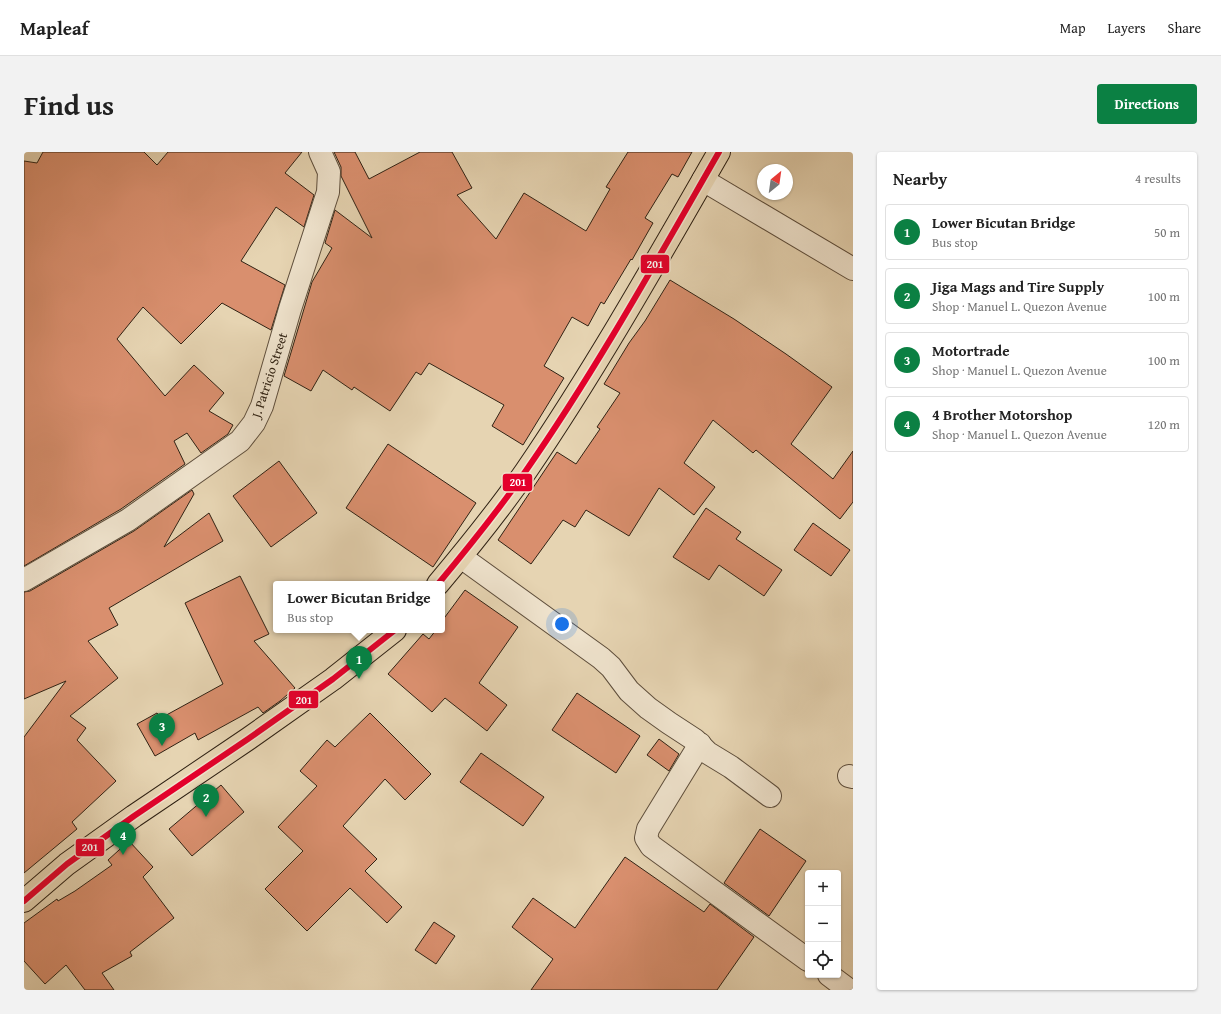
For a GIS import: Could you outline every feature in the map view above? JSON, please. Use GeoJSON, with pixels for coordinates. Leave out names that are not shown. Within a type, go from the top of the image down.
{"type":"FeatureCollection","features":[{"type":"Feature","properties":{"kind":"main road"},"geometry":{"type":"LineString","coordinates":[[441,581],[461,557],[525,472],[615,333],[718,152]]}},
{"type":"Feature","properties":{"kind":"main road"},"geometry":{"type":"LineString","coordinates":[[24,901],[67,864],[333,679],[391,633]]}},
{"type":"Feature","properties":{"kind":"street","name":"J. Patricio Street"},"geometry":{"type":"LineString","coordinates":[[24,580],[128,520],[240,442],[254,423],[262,406],[290,309],[328,192],[329,172],[320,152]]}},
{"type":"Feature","properties":{"kind":"street"},"geometry":{"type":"LineString","coordinates":[[703,180],[853,269]]}},
{"type":"Feature","properties":{"kind":"street"},"geometry":{"type":"LineString","coordinates":[[461,557],[601,658],[611,667],[629,691],[648,708],[689,735],[708,753],[732,767],[770,796]]}},
{"type":"Feature","properties":{"kind":"street"},"geometry":{"type":"LineString","coordinates":[[700,744],[648,829],[646,838],[651,846],[805,958]]}},
{"type":"Feature","properties":{"kind":"street"},"geometry":{"type":"LineString","coordinates":[[833,978],[850,990]]}},
{"type":"Feature","properties":{"kind":"building"},"geometry":{"type":"Polygon","coordinates":[[[43,152],[144,152],[157,165],[168,152],[302,152],[285,173],[314,195],[304,227],[276,207],[241,261],[285,285],[271,330],[222,303],[181,344],[143,307],[117,339],[165,396],[194,365],[224,393],[209,411],[233,425],[228,434],[201,453],[187,433],[174,441],[185,464],[121,509],[24,566],[24,161],[37,163],[43,152]]]}},
{"type":"Feature","properties":{"kind":"building"},"geometry":{"type":"Polygon","coordinates":[[[334,152],[355,152],[369,179],[420,152],[452,152],[472,188],[457,195],[496,239],[524,193],[586,231],[610,189],[606,187],[628,152],[692,152],[678,177],[672,174],[645,218],[653,223],[632,260],[631,259],[604,304],[601,302],[588,326],[572,317],[544,366],[564,378],[523,445],[492,426],[504,405],[429,363],[421,375],[416,372],[390,411],[354,387],[352,390],[323,370],[311,391],[284,376],[312,282],[332,248],[325,243],[335,210],[372,238],[341,176],[341,167],[334,152]]]}},
{"type":"Feature","properties":{"kind":"building"},"geometry":{"type":"Polygon","coordinates":[[[670,280],[734,319],[832,387],[791,444],[833,479],[853,451],[853,502],[840,519],[756,450],[753,453],[713,420],[684,463],[715,487],[694,515],[659,488],[629,536],[586,510],[575,527],[563,520],[531,564],[498,540],[557,452],[576,464],[600,429],[597,427],[620,393],[604,384],[670,280]]]}},
{"type":"Feature","properties":{"kind":"building"},"geometry":{"type":"Polygon","coordinates":[[[388,444],[476,503],[433,567],[346,508],[388,444]]]}},
{"type":"Feature","properties":{"kind":"building"},"geometry":{"type":"Polygon","coordinates":[[[279,461],[317,513],[271,547],[233,496],[279,461]]]}},
{"type":"Feature","properties":{"kind":"building"},"geometry":{"type":"Polygon","coordinates":[[[192,490],[194,494],[164,547],[209,513],[223,541],[109,608],[118,625],[88,641],[118,678],[70,716],[86,728],[77,740],[116,781],[72,822],[77,829],[24,873],[24,737],[66,681],[24,699],[24,592],[30,591],[134,531],[192,490]]]}},
{"type":"Feature","properties":{"kind":"building"},"geometry":{"type":"Polygon","coordinates":[[[706,508],[741,532],[736,539],[782,570],[764,596],[719,565],[709,580],[673,557],[706,508]]]}},
{"type":"Feature","properties":{"kind":"building"},"geometry":{"type":"Polygon","coordinates":[[[813,523],[850,550],[831,576],[794,550],[813,523]]]}},
{"type":"Feature","properties":{"kind":"building"},"geometry":{"type":"Polygon","coordinates":[[[240,576],[269,634],[254,641],[295,688],[263,713],[258,707],[198,740],[195,733],[155,756],[137,724],[157,713],[161,718],[223,684],[185,603],[240,576]]]}},
{"type":"Feature","properties":{"kind":"building"},"geometry":{"type":"Polygon","coordinates":[[[465,590],[518,627],[479,683],[507,705],[487,731],[445,698],[432,712],[388,674],[423,634],[429,639],[434,633],[445,633],[445,617],[465,590]]]}},
{"type":"Feature","properties":{"kind":"building"},"geometry":{"type":"Polygon","coordinates":[[[577,693],[640,736],[616,773],[552,730],[577,693]]]}},
{"type":"Feature","properties":{"kind":"building"},"geometry":{"type":"Polygon","coordinates":[[[370,713],[431,774],[405,800],[385,779],[343,826],[377,859],[365,871],[402,907],[387,923],[350,888],[307,931],[265,889],[303,851],[278,827],[317,786],[300,771],[327,740],[335,747],[370,713]]]}},
{"type":"Feature","properties":{"kind":"building"},"geometry":{"type":"Polygon","coordinates":[[[659,739],[679,754],[669,771],[647,755],[659,739]]]}},
{"type":"Feature","properties":{"kind":"building"},"geometry":{"type":"Polygon","coordinates":[[[481,753],[544,797],[523,826],[460,782],[481,753]]]}},
{"type":"Feature","properties":{"kind":"building"},"geometry":{"type":"Polygon","coordinates":[[[221,785],[244,812],[192,856],[169,829],[221,785]]]}},
{"type":"Feature","properties":{"kind":"building"},"geometry":{"type":"Polygon","coordinates":[[[760,829],[806,861],[769,916],[724,883],[760,829]]]}},
{"type":"Feature","properties":{"kind":"building"},"geometry":{"type":"Polygon","coordinates":[[[129,841],[153,867],[143,877],[174,918],[130,952],[132,956],[102,973],[114,990],[85,990],[66,965],[45,984],[24,961],[24,923],[57,899],[58,901],[75,891],[112,865],[108,860],[129,841]]]}},
{"type":"Feature","properties":{"kind":"building"},"geometry":{"type":"Polygon","coordinates":[[[625,857],[704,912],[710,904],[754,937],[717,990],[531,990],[553,959],[512,927],[533,898],[575,928],[625,857]]]}},
{"type":"Feature","properties":{"kind":"building"},"geometry":{"type":"Polygon","coordinates":[[[434,922],[455,936],[436,964],[415,950],[434,922]]]}},
{"type":"Feature","properties":{"kind":"transit line","name":"201"},"geometry":{"type":"LineString","coordinates":[[440,581],[504,501],[577,394],[649,274],[719,152]]}},
{"type":"Feature","properties":{"kind":"transit line","name":"201"},"geometry":{"type":"LineString","coordinates":[[24,901],[67,864],[333,679],[391,633]]}},
{"type":"Feature","properties":{"kind":"place","name":"Lower Bicutan Bridge"},"geometry":{"type":"Point","coordinates":[359,679]}},
{"type":"Feature","properties":{"kind":"place","name":"Motortrade"},"geometry":{"type":"Point","coordinates":[162,746]}},
{"type":"Feature","properties":{"kind":"place","name":"Jiga Mags and Tire Supply"},"geometry":{"type":"Point","coordinates":[206,817]}},
{"type":"Feature","properties":{"kind":"place","name":"4 Brother Motorshop"},"geometry":{"type":"Point","coordinates":[123,855]}}]}
